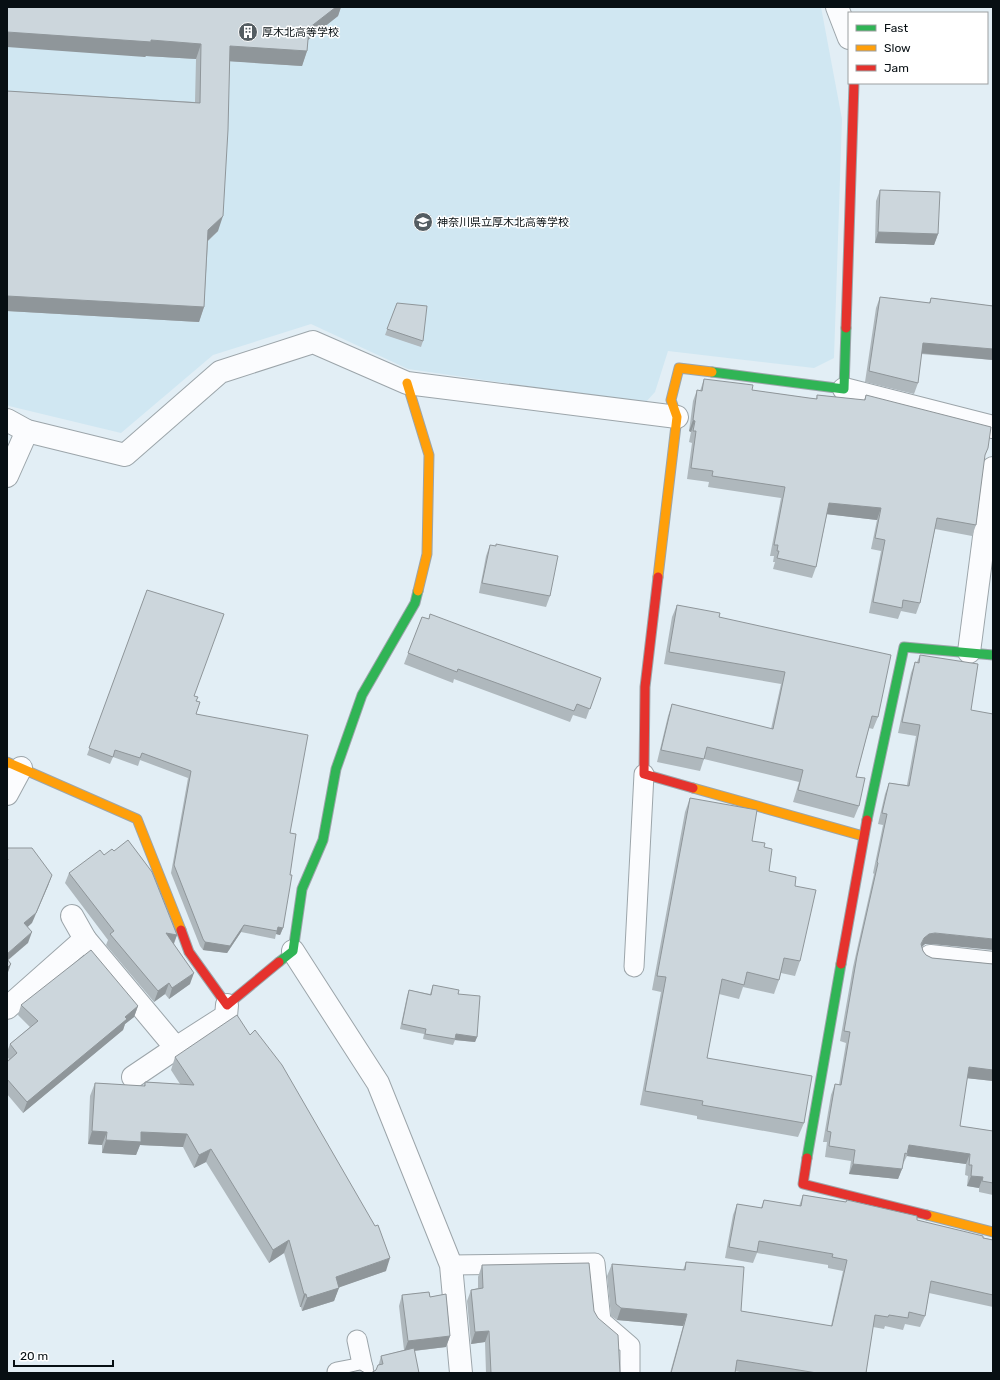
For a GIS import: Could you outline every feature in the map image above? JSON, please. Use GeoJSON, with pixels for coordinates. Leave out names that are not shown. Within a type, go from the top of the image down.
{"type":"FeatureCollection","features":[{"type":"Feature","properties":{"kind":"street"},"geometry":{"type":"LineString","coordinates":[[837,7],[848,35]]}},
{"type":"Feature","properties":{"kind":"street"},"geometry":{"type":"LineString","coordinates":[[844,389],[854,84]]}},
{"type":"Feature","properties":{"kind":"street"},"geometry":{"type":"LineString","coordinates":[[7,420],[26,432],[125,455],[220,372],[313,342],[407,383],[677,417]]}},
{"type":"Feature","properties":{"kind":"street"},"geometry":{"type":"LineString","coordinates":[[863,836],[644,774],[645,687],[677,417],[670,400],[679,368],[844,389],[993,427]]}},
{"type":"Feature","properties":{"kind":"street"},"geometry":{"type":"LineString","coordinates":[[407,383],[429,455],[426,554],[415,603],[362,695],[336,769],[323,840],[302,889],[293,951],[378,1083],[451,1265],[461,1373]]}},
{"type":"Feature","properties":{"kind":"street"},"geometry":{"type":"LineString","coordinates":[[7,476],[26,432]]}},
{"type":"Feature","properties":{"kind":"street"},"geometry":{"type":"LineString","coordinates":[[969,652],[993,468]]}},
{"type":"Feature","properties":{"kind":"street"},"geometry":{"type":"LineString","coordinates":[[993,655],[904,647],[863,836],[803,1184],[993,1232]]}},
{"type":"Feature","properties":{"kind":"street"},"geometry":{"type":"LineString","coordinates":[[7,794],[14,765],[137,819],[189,952],[227,1005],[226,1016],[134,1077]]}},
{"type":"Feature","properties":{"kind":"street"},"geometry":{"type":"LineString","coordinates":[[72,916],[85,939],[176,1048]]}},
{"type":"Feature","properties":{"kind":"street"},"geometry":{"type":"LineString","coordinates":[[7,1008],[85,939]]}},
{"type":"Feature","properties":{"kind":"street"},"geometry":{"type":"LineString","coordinates":[[227,1005],[293,951]]}},
{"type":"Feature","properties":{"kind":"street"},"geometry":{"type":"LineString","coordinates":[[930,956],[993,963]]}},
{"type":"Feature","properties":{"kind":"lane"},"geometry":{"type":"LineString","coordinates":[[634,967],[644,774]]}},
{"type":"Feature","properties":{"kind":"lane"},"geometry":{"type":"LineString","coordinates":[[451,1265],[595,1263],[601,1320],[630,1346],[630,1373]]}},
{"type":"Feature","properties":{"kind":"lane"},"geometry":{"type":"LineString","coordinates":[[337,1372],[364,1370],[357,1340]]}},
{"type":"Feature","properties":{"kind":"shaded area","name":"神奈川県立厚木北高等学校"},"geometry":{"type":"Polygon","coordinates":[[[7,7],[821,7],[842,119],[834,358],[814,368],[668,351],[655,392],[645,403],[408,369],[311,324],[213,355],[121,433],[9,406],[7,404],[7,7]]]}},
{"type":"Feature","properties":{"kind":"building"},"geometry":{"type":"Polygon","coordinates":[[[7,7],[336,7],[309,28],[307,51],[230,46],[228,130],[223,216],[208,230],[204,307],[7,296],[7,91],[200,103],[201,44],[7,32],[7,7]]]}},
{"type":"Feature","properties":{"kind":"building"},"geometry":{"type":"Polygon","coordinates":[[[880,190],[940,192],[938,234],[878,232],[880,190]]]}},
{"type":"Feature","properties":{"kind":"building"},"geometry":{"type":"Polygon","coordinates":[[[880,297],[930,303],[931,298],[993,306],[993,349],[923,343],[918,383],[869,371],[880,297]]]}},
{"type":"Feature","properties":{"kind":"building"},"geometry":{"type":"Polygon","coordinates":[[[397,303],[427,306],[423,341],[387,329],[397,303]]]}},
{"type":"Feature","properties":{"kind":"building"},"geometry":{"type":"Polygon","coordinates":[[[704,379],[753,385],[752,390],[817,399],[817,395],[865,400],[866,395],[991,427],[988,448],[985,455],[976,525],[937,518],[920,603],[903,600],[902,608],[873,602],[885,540],[875,538],[881,508],[829,503],[816,567],[777,558],[779,551],[777,551],[778,545],[774,545],[785,487],[712,476],[713,471],[691,468],[696,431],[693,431],[695,421],[693,420],[697,390],[702,391],[704,379]]]}},
{"type":"Feature","properties":{"kind":"building"},"geometry":{"type":"Polygon","coordinates":[[[496,544],[558,556],[550,596],[482,583],[490,545],[496,546],[496,544]]]}},
{"type":"Feature","properties":{"kind":"building"},"geometry":{"type":"Polygon","coordinates":[[[147,590],[224,614],[194,696],[198,697],[196,701],[200,702],[196,714],[308,735],[290,833],[296,834],[290,875],[292,875],[283,928],[278,927],[277,931],[244,925],[230,946],[205,942],[174,865],[191,771],[142,753],[140,758],[115,750],[113,757],[89,748],[147,590]]]}},
{"type":"Feature","properties":{"kind":"building"},"geometry":{"type":"Polygon","coordinates":[[[677,605],[720,613],[719,617],[891,655],[878,717],[872,716],[856,777],[865,778],[859,806],[798,790],[803,770],[707,747],[704,759],[661,750],[672,704],[773,729],[785,672],[669,652],[677,605]]]}},
{"type":"Feature","properties":{"kind":"building"},"geometry":{"type":"Polygon","coordinates":[[[430,614],[601,678],[590,709],[577,704],[574,711],[458,669],[457,672],[408,653],[422,617],[429,619],[430,614]]]}},
{"type":"Feature","properties":{"kind":"building"},"geometry":{"type":"Polygon","coordinates":[[[920,655],[978,664],[971,710],[993,714],[993,939],[935,933],[929,934],[924,938],[921,944],[926,955],[932,958],[993,964],[993,1070],[969,1067],[960,1126],[993,1131],[993,1183],[982,1181],[983,1177],[971,1176],[972,1165],[969,1165],[970,1154],[909,1145],[907,1154],[905,1153],[902,1169],[853,1164],[855,1150],[829,1146],[831,1132],[827,1131],[835,1084],[841,1085],[850,1032],[844,1031],[857,956],[878,863],[887,814],[882,813],[889,783],[909,786],[920,725],[902,722],[915,662],[919,663],[920,655]]]}},
{"type":"Feature","properties":{"kind":"building"},"geometry":{"type":"Polygon","coordinates":[[[690,798],[757,810],[752,841],[765,843],[764,847],[772,849],[769,871],[796,877],[795,886],[816,890],[800,961],[784,958],[779,980],[747,972],[744,985],[722,979],[707,1058],[812,1076],[804,1123],[702,1105],[703,1101],[645,1091],[666,977],[657,976],[690,798]]]}},
{"type":"Feature","properties":{"kind":"building"},"geometry":{"type":"Polygon","coordinates":[[[128,840],[152,872],[177,935],[166,933],[194,973],[172,988],[169,983],[158,991],[110,934],[114,931],[69,873],[100,850],[104,855],[112,849],[114,851],[128,840]]]}},
{"type":"Feature","properties":{"kind":"building"},"geometry":{"type":"Polygon","coordinates":[[[7,848],[32,848],[52,875],[36,913],[24,923],[32,932],[7,954],[8,860],[7,848]]]}},
{"type":"Feature","properties":{"kind":"building"},"geometry":{"type":"Polygon","coordinates":[[[91,950],[138,1006],[125,1017],[127,1019],[27,1102],[7,1079],[7,1062],[17,1053],[10,1044],[38,1021],[21,1005],[91,950]]]}},
{"type":"Feature","properties":{"kind":"building"},"geometry":{"type":"Polygon","coordinates":[[[7,959],[11,964],[7,968],[7,959]]]}},
{"type":"Feature","properties":{"kind":"building"},"geometry":{"type":"Polygon","coordinates":[[[433,985],[459,990],[458,994],[480,996],[477,1037],[456,1034],[455,1039],[425,1034],[426,1029],[402,1024],[409,990],[431,995],[433,985]]]}},
{"type":"Feature","properties":{"kind":"building"},"geometry":{"type":"Polygon","coordinates":[[[237,1015],[250,1035],[255,1030],[282,1065],[375,1226],[378,1225],[390,1258],[336,1277],[339,1288],[307,1298],[306,1294],[304,1294],[289,1240],[273,1250],[211,1149],[199,1155],[187,1134],[141,1132],[141,1142],[106,1140],[107,1132],[92,1131],[95,1083],[145,1086],[145,1082],[194,1085],[175,1057],[237,1015]]]}},
{"type":"Feature","properties":{"kind":"building"},"geometry":{"type":"Polygon","coordinates":[[[803,1195],[846,1202],[847,1200],[917,1216],[917,1220],[983,1236],[983,1238],[993,1240],[993,1295],[931,1281],[925,1316],[909,1312],[908,1318],[889,1315],[888,1317],[875,1315],[866,1373],[817,1373],[737,1360],[735,1373],[671,1373],[687,1314],[621,1308],[616,1304],[612,1264],[685,1270],[686,1262],[744,1267],[741,1311],[832,1326],[847,1260],[832,1257],[833,1254],[759,1241],[757,1252],[729,1247],[737,1204],[762,1208],[764,1200],[801,1206],[803,1195]]]}},
{"type":"Feature","properties":{"kind":"building"},"geometry":{"type":"Polygon","coordinates":[[[589,1263],[594,1311],[598,1318],[618,1335],[620,1373],[491,1373],[489,1331],[475,1332],[471,1290],[483,1288],[482,1265],[589,1263]]]}},
{"type":"Feature","properties":{"kind":"building"},"geometry":{"type":"Polygon","coordinates":[[[429,1292],[430,1297],[446,1294],[450,1336],[408,1341],[402,1295],[429,1292]]]}},
{"type":"Feature","properties":{"kind":"building"},"geometry":{"type":"Polygon","coordinates":[[[414,1348],[419,1373],[371,1373],[376,1370],[378,1365],[383,1364],[381,1356],[414,1348]]]}},
{"type":"Feature","properties":{"kind":"building"},"geometry":{"type":"Polygon","coordinates":[[[360,1370],[365,1373],[347,1373],[360,1370]]]}},
{"type":"Feature","properties":{"kind":"traffic: fast"},"geometry":{"type":"LineString","coordinates":[[712,372],[844,389],[846,328]]}},
{"type":"Feature","properties":{"kind":"traffic: fast"},"geometry":{"type":"LineString","coordinates":[[279,962],[293,951],[302,889],[323,840],[336,769],[362,695],[415,603],[418,591]]}},
{"type":"Feature","properties":{"kind":"traffic: fast"},"geometry":{"type":"LineString","coordinates":[[867,820],[904,647],[993,655]]}},
{"type":"Feature","properties":{"kind":"traffic: fast"},"geometry":{"type":"LineString","coordinates":[[807,1158],[841,964]]}},
{"type":"Feature","properties":{"kind":"traffic: slow"},"geometry":{"type":"LineString","coordinates":[[658,577],[677,417],[671,400],[679,368],[712,372]]}},
{"type":"Feature","properties":{"kind":"traffic: slow"},"geometry":{"type":"LineString","coordinates":[[407,383],[429,455],[427,554],[418,591]]}},
{"type":"Feature","properties":{"kind":"traffic: slow"},"geometry":{"type":"LineString","coordinates":[[7,762],[137,819],[181,930]]}},
{"type":"Feature","properties":{"kind":"traffic: slow"},"geometry":{"type":"LineString","coordinates":[[693,788],[863,836]]}},
{"type":"Feature","properties":{"kind":"traffic: slow"},"geometry":{"type":"LineString","coordinates":[[927,1215],[993,1232]]}},
{"type":"Feature","properties":{"kind":"traffic: jam"},"geometry":{"type":"LineString","coordinates":[[846,328],[854,84]]}},
{"type":"Feature","properties":{"kind":"traffic: jam"},"geometry":{"type":"LineString","coordinates":[[658,577],[645,687],[644,774],[693,788]]}},
{"type":"Feature","properties":{"kind":"traffic: jam"},"geometry":{"type":"LineString","coordinates":[[841,964],[867,820]]}},
{"type":"Feature","properties":{"kind":"traffic: jam"},"geometry":{"type":"LineString","coordinates":[[181,930],[189,952],[227,1005],[279,962]]}},
{"type":"Feature","properties":{"kind":"traffic: jam"},"geometry":{"type":"LineString","coordinates":[[807,1158],[803,1184],[927,1215]]}},
{"type":"Feature","properties":{"kind":"place","name":"厚木北高等学校"},"geometry":{"type":"Point","coordinates":[248,32]}},
{"type":"Feature","properties":{"kind":"place","name":"神奈川県立厚木北高等学校"},"geometry":{"type":"Point","coordinates":[423,222]}}]}
